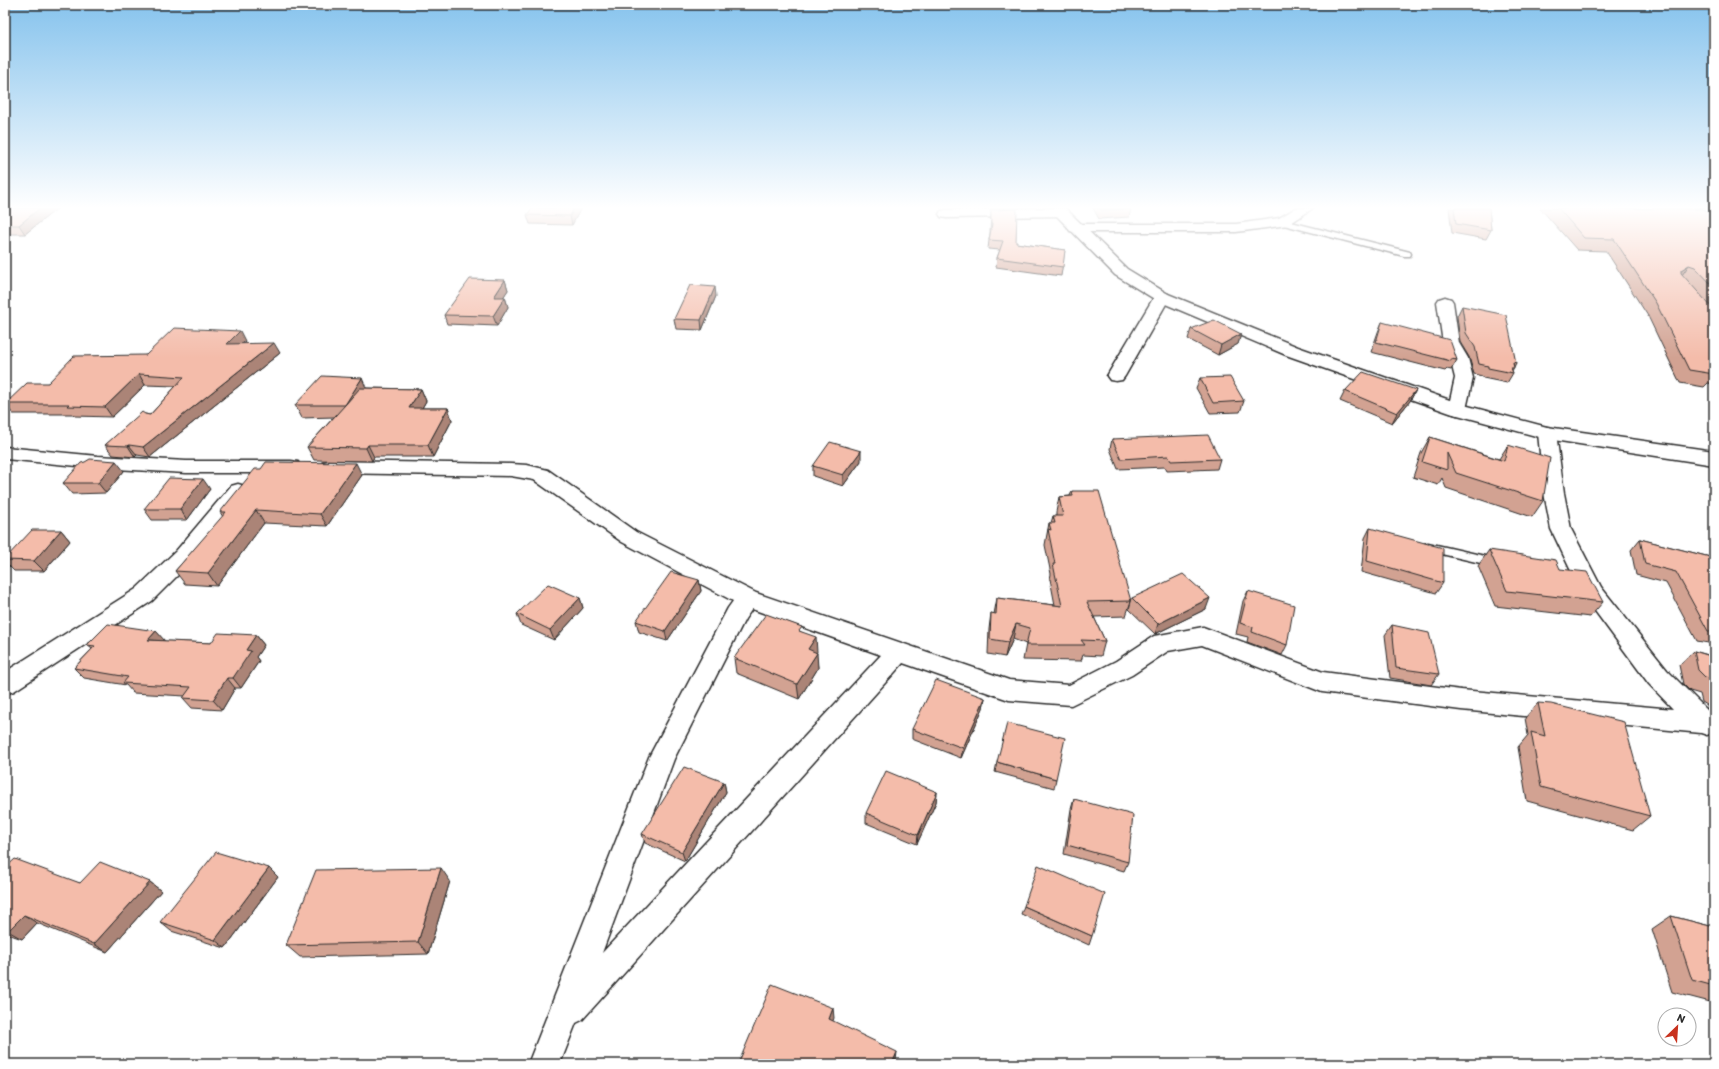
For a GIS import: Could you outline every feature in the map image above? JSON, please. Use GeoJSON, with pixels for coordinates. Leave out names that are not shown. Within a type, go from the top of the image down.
{"type":"FeatureCollection","features":[{"type":"Feature","properties":{"kind":"main road"},"geometry":{"type":"LineString","coordinates":[[1106,258],[1121,272],[1162,297],[1292,351],[1457,409],[1547,433],[1714,458]]}},
{"type":"Feature","properties":{"kind":"street"},"geometry":{"type":"LineString","coordinates":[[1116,376],[1162,297]]}},
{"type":"Feature","properties":{"kind":"street"},"geometry":{"type":"LineString","coordinates":[[1445,302],[1451,343],[1459,358],[1464,378],[1457,409]]}},
{"type":"Feature","properties":{"kind":"street"},"geometry":{"type":"LineString","coordinates":[[1547,433],[1560,529],[1576,575],[1592,592],[1658,677],[1708,724]]}},
{"type":"Feature","properties":{"kind":"street"},"geometry":{"type":"LineString","coordinates":[[5,453],[98,462],[186,467],[259,466],[527,471],[541,475],[629,537],[748,599],[1009,690],[1071,695],[1124,668],[1162,643],[1203,636],[1322,682],[1461,700],[1708,724]]}},
{"type":"Feature","properties":{"kind":"street"},"geometry":{"type":"LineString","coordinates":[[5,684],[144,595],[184,556],[259,466]]}},
{"type":"Feature","properties":{"kind":"street"},"geometry":{"type":"LineString","coordinates":[[544,1064],[563,1018],[662,757],[736,614],[748,599]]}},
{"type":"Feature","properties":{"kind":"street"},"geometry":{"type":"LineString","coordinates":[[563,1018],[898,652]]}},
{"type":"Feature","properties":{"kind":"lane"},"geometry":{"type":"LineString","coordinates":[[1414,544],[1507,564]]}},
{"type":"Feature","properties":{"kind":"building"},"geometry":{"type":"Polygon","coordinates":[[[997,258],[1064,258],[1063,267],[997,258]]]}},
{"type":"Feature","properties":{"kind":"building"},"geometry":{"type":"Polygon","coordinates":[[[1626,258],[1714,258],[1714,287],[1695,267],[1689,265],[1681,270],[1681,273],[1714,310],[1714,369],[1712,369],[1714,374],[1689,370],[1656,303],[1626,258]]]}},
{"type":"Feature","properties":{"kind":"building"},"geometry":{"type":"Polygon","coordinates":[[[470,279],[505,280],[494,297],[505,297],[493,316],[444,315],[470,279]]]}},
{"type":"Feature","properties":{"kind":"building"},"geometry":{"type":"Polygon","coordinates":[[[690,285],[715,287],[701,320],[674,319],[690,285]]]}},
{"type":"Feature","properties":{"kind":"building"},"geometry":{"type":"Polygon","coordinates":[[[1462,306],[1506,315],[1516,363],[1513,362],[1514,368],[1511,368],[1513,373],[1488,368],[1488,366],[1479,364],[1475,347],[1466,333],[1462,306]]]}},
{"type":"Feature","properties":{"kind":"building"},"geometry":{"type":"Polygon","coordinates":[[[1214,320],[1241,334],[1221,345],[1191,329],[1214,320]]]}},
{"type":"Feature","properties":{"kind":"building"},"geometry":{"type":"Polygon","coordinates":[[[1382,322],[1450,340],[1457,360],[1451,359],[1451,361],[1376,342],[1382,322]]]}},
{"type":"Feature","properties":{"kind":"building"},"geometry":{"type":"Polygon","coordinates":[[[174,328],[240,331],[227,344],[274,343],[143,447],[129,445],[105,445],[142,412],[150,415],[184,377],[139,374],[105,407],[67,406],[69,404],[5,404],[27,383],[48,383],[74,356],[146,355],[174,328]]]}},
{"type":"Feature","properties":{"kind":"building"},"geometry":{"type":"Polygon","coordinates":[[[1363,372],[1416,390],[1397,413],[1345,391],[1363,372]]]}},
{"type":"Feature","properties":{"kind":"building"},"geometry":{"type":"Polygon","coordinates":[[[322,376],[362,378],[345,405],[295,405],[322,376]]]}},
{"type":"Feature","properties":{"kind":"building"},"geometry":{"type":"Polygon","coordinates":[[[1230,377],[1244,401],[1213,403],[1200,378],[1230,377]]]}},
{"type":"Feature","properties":{"kind":"building"},"geometry":{"type":"Polygon","coordinates":[[[360,388],[421,389],[409,408],[448,408],[428,445],[368,445],[366,448],[307,447],[360,388]]]}},
{"type":"Feature","properties":{"kind":"building"},"geometry":{"type":"Polygon","coordinates":[[[1208,435],[1220,459],[1171,461],[1168,456],[1121,459],[1112,439],[1208,435]]]}},
{"type":"Feature","properties":{"kind":"building"},"geometry":{"type":"Polygon","coordinates":[[[1430,437],[1504,461],[1508,445],[1550,458],[1543,501],[1456,473],[1447,453],[1447,470],[1422,462],[1430,437]]]}},
{"type":"Feature","properties":{"kind":"building"},"geometry":{"type":"Polygon","coordinates":[[[830,442],[861,451],[843,475],[813,466],[830,442]]]}},
{"type":"Feature","properties":{"kind":"building"},"geometry":{"type":"Polygon","coordinates":[[[90,459],[116,461],[98,483],[63,483],[81,463],[90,459]]]}},
{"type":"Feature","properties":{"kind":"building"},"geometry":{"type":"Polygon","coordinates":[[[266,462],[356,463],[320,514],[256,510],[208,573],[175,571],[226,512],[220,512],[255,469],[261,469],[266,462]]]}},
{"type":"Feature","properties":{"kind":"building"},"geometry":{"type":"Polygon","coordinates":[[[169,478],[203,479],[180,509],[144,509],[169,478]]]}},
{"type":"Feature","properties":{"kind":"building"},"geometry":{"type":"Polygon","coordinates":[[[1072,491],[1099,491],[1131,601],[1087,602],[1105,641],[1081,640],[1085,645],[1026,645],[1030,628],[1016,624],[1008,642],[990,639],[991,613],[996,614],[997,598],[1062,606],[1053,564],[1055,564],[1048,529],[1051,530],[1049,523],[1055,523],[1053,516],[1063,516],[1059,497],[1073,496],[1072,491]]]}},
{"type":"Feature","properties":{"kind":"building"},"geometry":{"type":"Polygon","coordinates":[[[1370,528],[1443,548],[1443,583],[1367,561],[1370,528]]]}},
{"type":"Feature","properties":{"kind":"building"},"geometry":{"type":"Polygon","coordinates":[[[32,530],[61,530],[34,561],[5,560],[5,559],[32,530]]]}},
{"type":"Feature","properties":{"kind":"building"},"geometry":{"type":"Polygon","coordinates":[[[1640,539],[1714,558],[1714,632],[1708,631],[1676,572],[1645,564],[1640,539]]]}},
{"type":"Feature","properties":{"kind":"building"},"geometry":{"type":"Polygon","coordinates":[[[1489,550],[1556,560],[1560,569],[1587,572],[1603,602],[1507,591],[1489,550]]]}},
{"type":"Feature","properties":{"kind":"building"},"geometry":{"type":"Polygon","coordinates":[[[671,572],[699,580],[665,631],[636,621],[671,572]]]}},
{"type":"Feature","properties":{"kind":"building"},"geometry":{"type":"Polygon","coordinates":[[[1183,574],[1210,598],[1158,624],[1132,598],[1183,574]]]}},
{"type":"Feature","properties":{"kind":"building"},"geometry":{"type":"Polygon","coordinates":[[[548,584],[580,598],[550,630],[517,614],[548,584]]]}},
{"type":"Feature","properties":{"kind":"building"},"geometry":{"type":"Polygon","coordinates":[[[1248,591],[1294,605],[1287,645],[1252,632],[1253,627],[1240,623],[1248,591]]]}},
{"type":"Feature","properties":{"kind":"building"},"geometry":{"type":"Polygon","coordinates":[[[766,614],[802,627],[799,631],[816,637],[808,649],[817,653],[797,684],[734,658],[766,614]]]}},
{"type":"Feature","properties":{"kind":"building"},"geometry":{"type":"Polygon","coordinates":[[[108,624],[156,631],[148,640],[211,643],[218,633],[256,635],[246,650],[251,651],[233,678],[227,678],[213,700],[183,698],[191,687],[123,683],[128,677],[74,668],[95,646],[87,645],[108,624]]]}},
{"type":"Feature","properties":{"kind":"building"},"geometry":{"type":"Polygon","coordinates":[[[1392,625],[1429,633],[1439,674],[1396,668],[1392,625]]]}},
{"type":"Feature","properties":{"kind":"building"},"geometry":{"type":"Polygon","coordinates":[[[1694,651],[1714,657],[1714,679],[1705,677],[1698,670],[1694,651]]]}},
{"type":"Feature","properties":{"kind":"building"},"geometry":{"type":"Polygon","coordinates":[[[936,680],[985,698],[963,748],[912,729],[936,680]]]}},
{"type":"Feature","properties":{"kind":"building"},"geometry":{"type":"Polygon","coordinates":[[[1538,703],[1551,704],[1624,722],[1650,816],[1541,787],[1531,732],[1545,736],[1538,703]]]}},
{"type":"Feature","properties":{"kind":"building"},"geometry":{"type":"Polygon","coordinates":[[[1007,723],[1065,738],[1056,779],[997,762],[1007,723]]]}},
{"type":"Feature","properties":{"kind":"building"},"geometry":{"type":"Polygon","coordinates":[[[684,767],[724,782],[682,852],[642,834],[684,767]]]}},
{"type":"Feature","properties":{"kind":"building"},"geometry":{"type":"Polygon","coordinates":[[[886,771],[937,792],[918,835],[866,813],[886,771]]]}},
{"type":"Feature","properties":{"kind":"building"},"geometry":{"type":"Polygon","coordinates":[[[1074,799],[1133,815],[1128,862],[1067,845],[1074,799]]]}},
{"type":"Feature","properties":{"kind":"building"},"geometry":{"type":"Polygon","coordinates":[[[216,852],[269,868],[215,940],[160,922],[216,852]]]}},
{"type":"Feature","properties":{"kind":"building"},"geometry":{"type":"Polygon","coordinates":[[[15,859],[80,883],[100,862],[150,882],[94,944],[24,915],[8,931],[5,929],[5,868],[15,859]]]}},
{"type":"Feature","properties":{"kind":"building"},"geometry":{"type":"Polygon","coordinates":[[[1038,865],[1105,894],[1092,936],[1024,906],[1038,865]]]}},
{"type":"Feature","properties":{"kind":"building"},"geometry":{"type":"Polygon","coordinates":[[[441,868],[418,942],[286,945],[316,870],[441,868]]]}},
{"type":"Feature","properties":{"kind":"building"},"geometry":{"type":"Polygon","coordinates":[[[1671,916],[1714,927],[1714,986],[1692,980],[1671,916]]]}},
{"type":"Feature","properties":{"kind":"building"},"geometry":{"type":"Polygon","coordinates":[[[772,984],[833,1008],[829,1019],[897,1052],[892,1064],[738,1064],[772,984]]]}}]}
